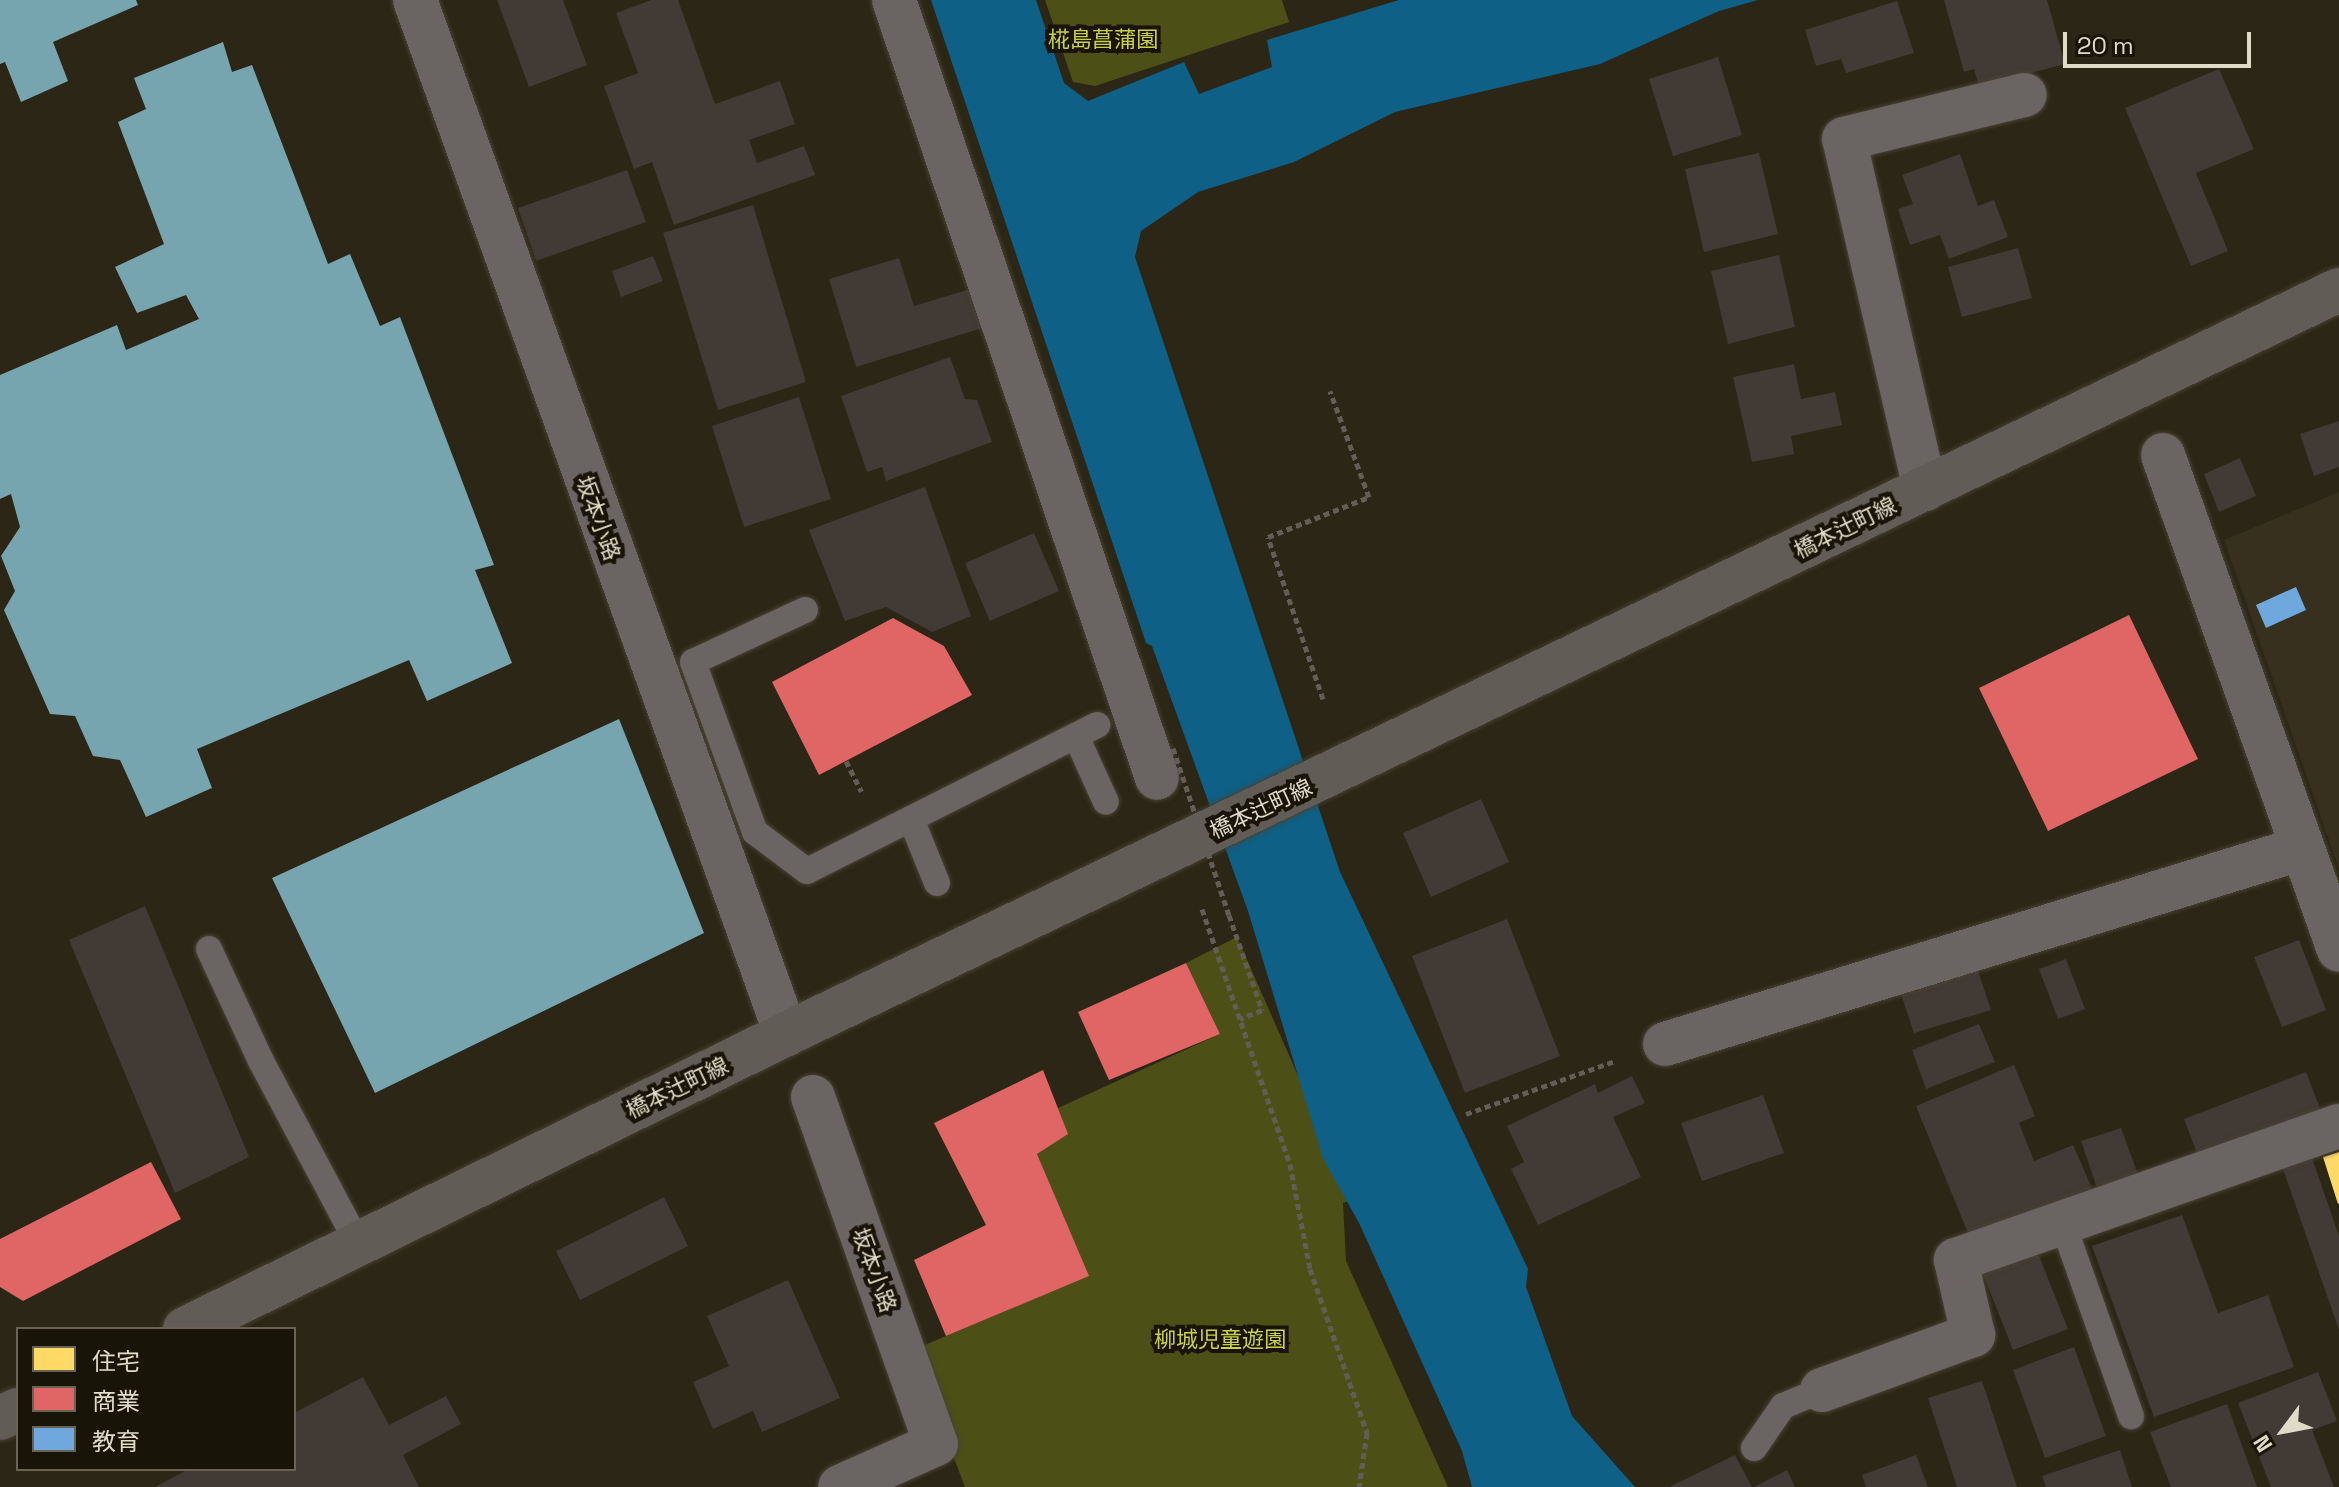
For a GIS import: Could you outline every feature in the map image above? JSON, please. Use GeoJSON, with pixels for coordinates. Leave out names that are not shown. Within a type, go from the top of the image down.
{"type":"FeatureCollection","features":[{"type":"Feature","properties":{"kind":"main road","name":"橋本辻町線"},"geometry":{"type":"LineString","coordinates":[[189,1327],[786,1034],[1316,783],[2339,290]]}},
{"type":"Feature","properties":{"kind":"street","name":"坂本小路"},"geometry":{"type":"LineString","coordinates":[[415,0],[674,670],[735,840],[786,1034]]}},
{"type":"Feature","properties":{"kind":"street"},"geometry":{"type":"LineString","coordinates":[[894,0],[1165,763]]}},
{"type":"Feature","properties":{"kind":"street"},"geometry":{"type":"LineString","coordinates":[[1925,489],[1844,139],[2025,95]]}},
{"type":"Feature","properties":{"kind":"street"},"geometry":{"type":"LineString","coordinates":[[2163,455],[2339,950]]}},
{"type":"Feature","properties":{"kind":"street"},"geometry":{"type":"LineString","coordinates":[[1665,1044],[2303,848]]}},
{"type":"Feature","properties":{"kind":"street","name":"坂本小路"},"geometry":{"type":"LineString","coordinates":[[813,1097],[936,1444],[840,1487]]}},
{"type":"Feature","properties":{"kind":"street"},"geometry":{"type":"LineString","coordinates":[[1822,1390],[1973,1335],[1956,1260],[2339,1126]]}},
{"type":"Feature","properties":{"kind":"lane"},"geometry":{"type":"LineString","coordinates":[[674,670],[805,610]]}},
{"type":"Feature","properties":{"kind":"lane"},"geometry":{"type":"LineString","coordinates":[[735,840],[807,871],[1086,731],[1106,802]]}},
{"type":"Feature","properties":{"kind":"lane"},"geometry":{"type":"LineString","coordinates":[[911,819],[937,883]]}},
{"type":"Feature","properties":{"kind":"lane"},"geometry":{"type":"LineString","coordinates":[[209,949],[261,1061],[359,1245]]}},
{"type":"Feature","properties":{"kind":"lane"},"geometry":{"type":"LineString","coordinates":[[2063,1224],[2131,1416]]}},
{"type":"Feature","properties":{"kind":"lane"},"geometry":{"type":"LineString","coordinates":[[1754,1448],[1783,1406],[1822,1390]]}},
{"type":"Feature","properties":{"kind":"path"},"geometry":{"type":"LineString","coordinates":[[1323,699],[1268,537],[1369,497],[1330,391]]}},
{"type":"Feature","properties":{"kind":"path"},"geometry":{"type":"LineString","coordinates":[[846,761],[865,799]]}},
{"type":"Feature","properties":{"kind":"path"},"geometry":{"type":"LineString","coordinates":[[1165,763],[1229,915],[1262,1010],[1240,1019]]}},
{"type":"Feature","properties":{"kind":"path"},"geometry":{"type":"LineString","coordinates":[[1202,909],[1290,1164],[1310,1269],[1367,1433],[1359,1487]]}},
{"type":"Feature","properties":{"kind":"path"},"geometry":{"type":"LineString","coordinates":[[1466,1114],[1665,1044]]}},
{"type":"Feature","properties":{"kind":"shaded area"},"geometry":{"type":"Polygon","coordinates":[[[2339,492],[2339,869],[2224,540],[2339,492]]]}},
{"type":"Feature","properties":{"kind":"green space","name":"椛島菖蒲園"},"geometry":{"type":"Polygon","coordinates":[[[1045,0],[1282,0],[1289,22],[1095,86],[1073,82],[1045,0]]]}},
{"type":"Feature","properties":{"kind":"green space","name":"柳城児童遊園"},"geometry":{"type":"Polygon","coordinates":[[[1237,937],[1321,1128],[1386,1188],[1343,1203],[1346,1261],[1448,1487],[965,1487],[913,1350],[1088,1276],[1037,1154],[1067,1134],[1058,1108],[1220,1034],[1186,963],[1237,937]]]}},
{"type":"Feature","properties":{"kind":"water"},"geometry":{"type":"Polygon","coordinates":[[[931,0],[1036,0],[1064,83],[1088,101],[1184,62],[1199,94],[1272,67],[1267,40],[1399,0],[1758,0],[1719,11],[1600,64],[1395,112],[1294,162],[1198,192],[1141,231],[1135,257],[1340,872],[1528,1269],[1526,1287],[1572,1416],[1635,1487],[1472,1487],[1462,1451],[1360,1225],[1323,1158],[1248,911],[1152,646],[1146,643],[931,0]]]}},
{"type":"Feature","properties":{"kind":"building: 住宅"},"geometry":{"type":"Polygon","coordinates":[[[2339,1152],[2339,1203],[2338,1204],[2323,1157],[2339,1152]]]}},
{"type":"Feature","properties":{"kind":"building: 商業"},"geometry":{"type":"Polygon","coordinates":[[[2129,615],[2198,759],[2048,831],[1979,688],[2129,615]]]}},
{"type":"Feature","properties":{"kind":"building: 商業"},"geometry":{"type":"Polygon","coordinates":[[[893,618],[944,646],[972,695],[819,775],[772,682],[893,618]]]}},
{"type":"Feature","properties":{"kind":"building: 商業"},"geometry":{"type":"Polygon","coordinates":[[[1186,963],[1220,1034],[1109,1080],[1078,1012],[1186,963]]]}},
{"type":"Feature","properties":{"kind":"building: 商業"},"geometry":{"type":"Polygon","coordinates":[[[1043,1070],[1068,1134],[1037,1154],[1089,1276],[946,1336],[914,1260],[986,1225],[934,1123],[1043,1070]]]}},
{"type":"Feature","properties":{"kind":"building: 商業"},"geometry":{"type":"Polygon","coordinates":[[[151,1162],[181,1219],[23,1301],[0,1287],[0,1239],[151,1162]]]}},
{"type":"Feature","properties":{"kind":"building: 教育"},"geometry":{"type":"Polygon","coordinates":[[[2296,587],[2306,610],[2266,628],[2256,605],[2296,587]]]}},
{"type":"Feature","properties":{"kind":"building: 公共"},"geometry":{"type":"Polygon","coordinates":[[[0,0],[136,0],[138,5],[53,42],[68,81],[21,102],[5,62],[0,64],[0,0]]]}},
{"type":"Feature","properties":{"kind":"building: 公共"},"geometry":{"type":"Polygon","coordinates":[[[223,42],[232,72],[252,65],[328,264],[350,254],[380,326],[400,317],[494,565],[475,570],[512,663],[427,701],[409,660],[197,749],[212,788],[146,817],[120,760],[93,756],[75,716],[50,714],[4,610],[15,591],[1,556],[20,527],[11,494],[0,499],[0,375],[117,325],[126,350],[199,319],[186,295],[137,313],[115,267],[164,244],[118,122],[146,109],[134,78],[223,42]]]}},
{"type":"Feature","properties":{"kind":"building: 公共"},"geometry":{"type":"Polygon","coordinates":[[[619,719],[704,933],[375,1093],[272,878],[619,719]]]}},
{"type":"Feature","properties":{"kind":"building: その他"},"geometry":{"type":"Polygon","coordinates":[[[497,0],[563,0],[587,65],[529,87],[497,0]]]}},
{"type":"Feature","properties":{"kind":"building: その他"},"geometry":{"type":"Polygon","coordinates":[[[651,0],[678,0],[715,104],[780,81],[795,124],[749,140],[757,163],[804,146],[815,175],[674,225],[652,162],[634,169],[604,86],[638,73],[616,13],[651,0]]]}},
{"type":"Feature","properties":{"kind":"building: その他"},"geometry":{"type":"Polygon","coordinates":[[[1944,0],[2047,0],[2065,64],[1979,87],[1974,69],[1964,72],[1944,0]]]}},
{"type":"Feature","properties":{"kind":"building: その他"},"geometry":{"type":"Polygon","coordinates":[[[1897,1],[1914,53],[1846,73],[1841,59],[1816,66],[1805,30],[1897,1]]]}},
{"type":"Feature","properties":{"kind":"building: その他"},"geometry":{"type":"Polygon","coordinates":[[[1718,57],[1742,135],[1673,156],[1649,79],[1718,57]]]}},
{"type":"Feature","properties":{"kind":"building: その他"},"geometry":{"type":"Polygon","coordinates":[[[2219,69],[2254,149],[2196,173],[2228,251],[2191,266],[2125,108],[2219,69]]]}},
{"type":"Feature","properties":{"kind":"building: その他"},"geometry":{"type":"Polygon","coordinates":[[[1759,153],[1778,234],[1704,252],[1685,169],[1759,153]]]}},
{"type":"Feature","properties":{"kind":"building: その他"},"geometry":{"type":"Polygon","coordinates":[[[1960,154],[1978,206],[1994,200],[2008,237],[1949,259],[1940,235],[1910,245],[1898,209],[1913,204],[1902,175],[1960,154]]]}},
{"type":"Feature","properties":{"kind":"building: その他"},"geometry":{"type":"Polygon","coordinates":[[[627,170],[646,222],[536,261],[518,208],[627,170]]]}},
{"type":"Feature","properties":{"kind":"building: その他"},"geometry":{"type":"Polygon","coordinates":[[[753,205],[806,382],[718,410],[663,233],[753,205]]]}},
{"type":"Feature","properties":{"kind":"building: その他"},"geometry":{"type":"Polygon","coordinates":[[[2018,248],[2032,298],[1962,317],[1948,267],[2018,248]]]}},
{"type":"Feature","properties":{"kind":"building: その他"},"geometry":{"type":"Polygon","coordinates":[[[1779,255],[1795,327],[1728,344],[1711,271],[1779,255]]]}},
{"type":"Feature","properties":{"kind":"building: その他"},"geometry":{"type":"Polygon","coordinates":[[[653,256],[663,281],[621,297],[612,271],[653,256]]]}},
{"type":"Feature","properties":{"kind":"building: その他"},"geometry":{"type":"Polygon","coordinates":[[[899,258],[914,306],[970,289],[982,328],[856,367],[829,279],[899,258]]]}},
{"type":"Feature","properties":{"kind":"building: その他"},"geometry":{"type":"Polygon","coordinates":[[[950,357],[965,399],[977,400],[992,442],[886,481],[882,467],[867,472],[841,396],[950,357]]]}},
{"type":"Feature","properties":{"kind":"building: その他"},"geometry":{"type":"Polygon","coordinates":[[[1794,364],[1801,399],[1835,392],[1842,425],[1791,436],[1794,454],[1752,462],[1733,377],[1794,364]]]}},
{"type":"Feature","properties":{"kind":"building: その他"},"geometry":{"type":"Polygon","coordinates":[[[799,397],[831,499],[744,527],[712,426],[799,397]]]}},
{"type":"Feature","properties":{"kind":"building: その他"},"geometry":{"type":"Polygon","coordinates":[[[2339,421],[2339,467],[2314,476],[2300,434],[2339,421]]]}},
{"type":"Feature","properties":{"kind":"building: その他"},"geometry":{"type":"Polygon","coordinates":[[[2240,458],[2256,496],[2219,512],[2204,474],[2240,458]]]}},
{"type":"Feature","properties":{"kind":"building: その他"},"geometry":{"type":"Polygon","coordinates":[[[925,487],[971,616],[932,632],[886,607],[845,621],[809,530],[925,487]]]}},
{"type":"Feature","properties":{"kind":"building: その他"},"geometry":{"type":"Polygon","coordinates":[[[1034,533],[1059,591],[990,621],[965,563],[1034,533]]]}},
{"type":"Feature","properties":{"kind":"building: その他"},"geometry":{"type":"Polygon","coordinates":[[[1481,799],[1509,862],[1431,897],[1403,833],[1481,799]]]}},
{"type":"Feature","properties":{"kind":"building: その他"},"geometry":{"type":"Polygon","coordinates":[[[145,906],[249,1157],[175,1193],[69,940],[145,906]]]}},
{"type":"Feature","properties":{"kind":"building: その他"},"geometry":{"type":"Polygon","coordinates":[[[1507,919],[1560,1056],[1465,1093],[1412,956],[1507,919]]]}},
{"type":"Feature","properties":{"kind":"building: その他"},"geometry":{"type":"Polygon","coordinates":[[[2299,940],[2326,1010],[2282,1027],[2254,957],[2299,940]]]}},
{"type":"Feature","properties":{"kind":"building: その他"},"geometry":{"type":"Polygon","coordinates":[[[2066,959],[2085,1009],[2058,1019],[2039,969],[2066,959]]]}},
{"type":"Feature","properties":{"kind":"building: その他"},"geometry":{"type":"Polygon","coordinates":[[[1977,968],[1991,1010],[1914,1033],[1900,991],[1977,968]]]}},
{"type":"Feature","properties":{"kind":"building: その他"},"geometry":{"type":"Polygon","coordinates":[[[1979,1024],[1995,1062],[1926,1089],[1912,1050],[1979,1024]]]}},
{"type":"Feature","properties":{"kind":"building: その他"},"geometry":{"type":"Polygon","coordinates":[[[2014,1065],[2035,1116],[2019,1123],[2034,1161],[2073,1145],[2092,1188],[1970,1238],[1916,1106],[2014,1065]]]}},
{"type":"Feature","properties":{"kind":"building: その他"},"geometry":{"type":"Polygon","coordinates":[[[2306,1072],[2321,1111],[2199,1158],[2184,1119],[2306,1072]]]}},
{"type":"Feature","properties":{"kind":"building: その他"},"geometry":{"type":"Polygon","coordinates":[[[1632,1076],[1645,1103],[1613,1117],[1641,1177],[1538,1225],[1511,1169],[1524,1162],[1507,1126],[1595,1084],[1598,1093],[1632,1076]]]}},
{"type":"Feature","properties":{"kind":"building: その他"},"geometry":{"type":"Polygon","coordinates":[[[1763,1095],[1784,1153],[1702,1181],[1681,1123],[1763,1095]]]}},
{"type":"Feature","properties":{"kind":"building: その他"},"geometry":{"type":"Polygon","coordinates":[[[2121,1128],[2139,1177],[2098,1191],[2081,1141],[2121,1128]]]}},
{"type":"Feature","properties":{"kind":"building: その他"},"geometry":{"type":"Polygon","coordinates":[[[2312,1158],[2339,1236],[2339,1330],[2283,1169],[2312,1158]]]}},
{"type":"Feature","properties":{"kind":"building: その他"},"geometry":{"type":"Polygon","coordinates":[[[664,1197],[688,1246],[580,1300],[556,1251],[664,1197]]]}},
{"type":"Feature","properties":{"kind":"building: その他"},"geometry":{"type":"Polygon","coordinates":[[[2182,1215],[2218,1313],[2268,1295],[2294,1367],[2154,1417],[2092,1246],[2182,1215]]]}},
{"type":"Feature","properties":{"kind":"building: その他"},"geometry":{"type":"Polygon","coordinates":[[[2038,1253],[2068,1329],[2013,1350],[1983,1274],[2038,1253]]]}},
{"type":"Feature","properties":{"kind":"building: その他"},"geometry":{"type":"Polygon","coordinates":[[[788,1280],[840,1398],[762,1432],[753,1411],[713,1429],[693,1382],[729,1366],[707,1316],[788,1280]]]}},
{"type":"Feature","properties":{"kind":"building: その他"},"geometry":{"type":"Polygon","coordinates":[[[2074,1347],[2106,1436],[2045,1458],[2013,1370],[2074,1347]]]}},
{"type":"Feature","properties":{"kind":"building: その他"},"geometry":{"type":"Polygon","coordinates":[[[2318,1372],[2337,1421],[2312,1430],[2334,1487],[2271,1487],[2238,1403],[2318,1372]]]}},
{"type":"Feature","properties":{"kind":"building: その他"},"geometry":{"type":"Polygon","coordinates":[[[363,1377],[389,1425],[446,1396],[461,1424],[403,1455],[419,1487],[155,1487],[185,1471],[296,1471],[296,1412],[363,1377]]]}},
{"type":"Feature","properties":{"kind":"building: その他"},"geometry":{"type":"Polygon","coordinates":[[[1982,1381],[2017,1487],[1957,1487],[1928,1398],[1982,1381]]]}},
{"type":"Feature","properties":{"kind":"building: その他"},"geometry":{"type":"Polygon","coordinates":[[[2227,1404],[2257,1487],[2171,1487],[2150,1432],[2227,1404]]]}},
{"type":"Feature","properties":{"kind":"building: その他"},"geometry":{"type":"Polygon","coordinates":[[[2120,1450],[2132,1487],[2046,1487],[2042,1476],[2120,1450]]]}},
{"type":"Feature","properties":{"kind":"building: その他"},"geometry":{"type":"Polygon","coordinates":[[[1735,1455],[1752,1487],[1669,1487],[1735,1455]]]}},
{"type":"Feature","properties":{"kind":"building: その他"},"geometry":{"type":"Polygon","coordinates":[[[1916,1455],[1928,1487],[1866,1487],[1862,1475],[1916,1455]]]}},
{"type":"Feature","properties":{"kind":"building: その他"},"geometry":{"type":"Polygon","coordinates":[[[1787,1470],[1795,1487],[1754,1487],[1787,1470]]]}}]}
